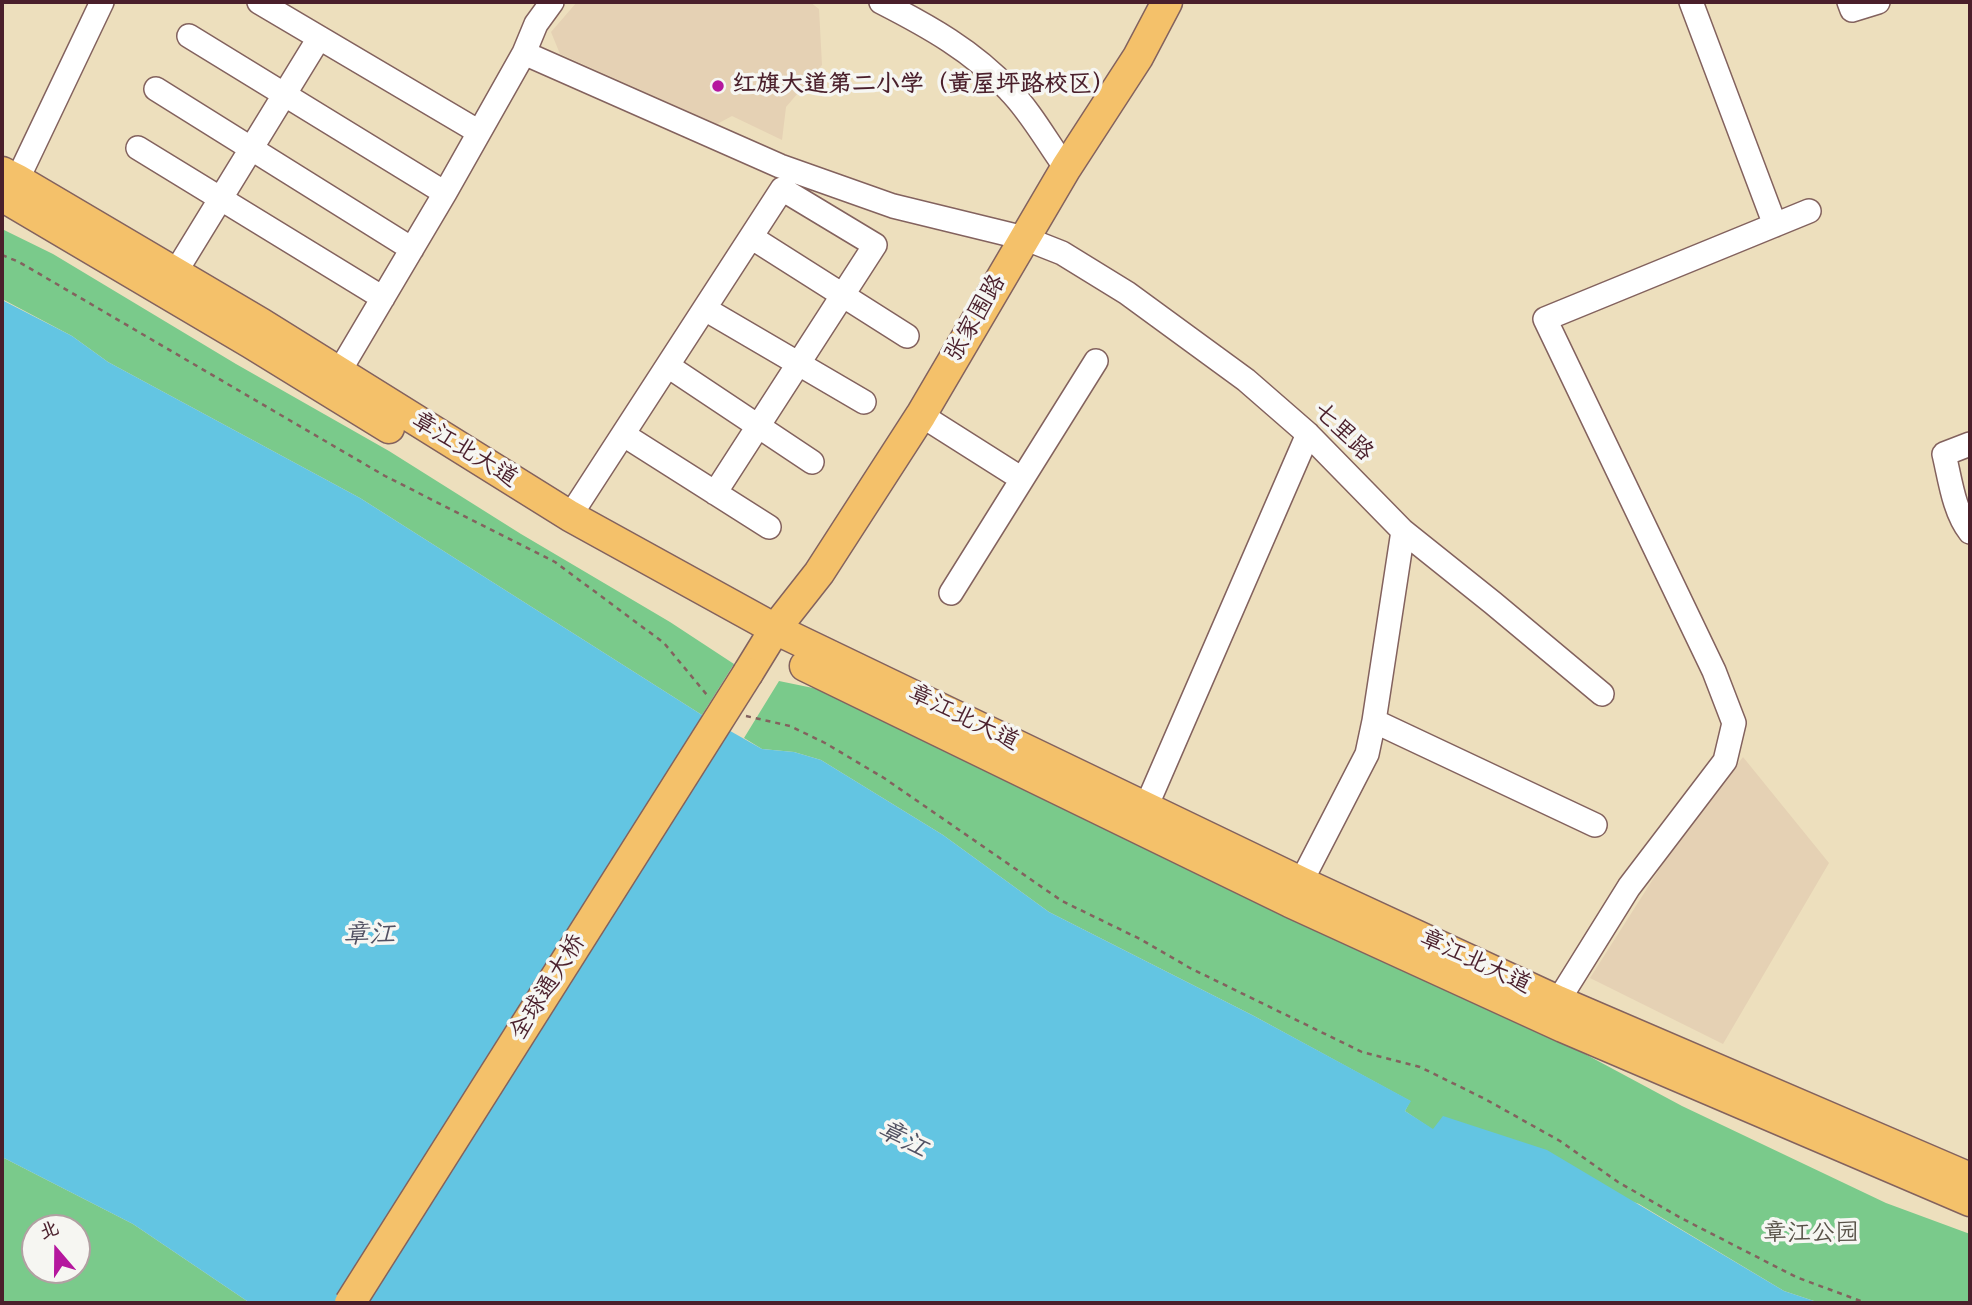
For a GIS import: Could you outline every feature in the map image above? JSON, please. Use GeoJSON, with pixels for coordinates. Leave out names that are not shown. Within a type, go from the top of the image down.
{"type":"FeatureCollection","features":[{"type":"Feature","properties":{"kind":"main road","name":"张家围路"},"geometry":{"type":"LineString","coordinates":[[754,677],[921,415],[1066,168],[1138,57],[1167,2]]}},
{"type":"Feature","properties":{"kind":"main road","name":"章江北大道"},"geometry":{"type":"LineString","coordinates":[[7,186],[175,274],[777,641],[1146,807],[1558,1002],[1970,1178]]}},
{"type":"Feature","properties":{"kind":"main road","name":"章江北大道"},"geometry":{"type":"LineString","coordinates":[[7,186],[251,343],[559,533],[1290,902],[1563,1027],[1970,1201]]}},
{"type":"Feature","properties":{"kind":"main road","name":"全球通大桥"},"geometry":{"type":"LineString","coordinates":[[350,1303],[754,677]]}},
{"type":"Feature","properties":{"kind":"main road","name":"全球通大桥"},"geometry":{"type":"LineString","coordinates":[[372,1303],[754,677]]}},
{"type":"Feature","properties":{"kind":"street"},"geometry":{"type":"LineString","coordinates":[[7,186],[102,2]]}},
{"type":"Feature","properties":{"kind":"street"},"geometry":{"type":"LineString","coordinates":[[259,2],[479,132]]}},
{"type":"Feature","properties":{"kind":"street"},"geometry":{"type":"LineString","coordinates":[[339,372],[445,193],[524,53],[536,24],[552,2]]}},
{"type":"Feature","properties":{"kind":"street"},"geometry":{"type":"LineString","coordinates":[[881,2],[919,21],[975,58],[1011,92],[1066,168]]}},
{"type":"Feature","properties":{"kind":"street"},"geometry":{"type":"LineString","coordinates":[[1690,2],[1774,225]]}},
{"type":"Feature","properties":{"kind":"street"},"geometry":{"type":"LineString","coordinates":[[1849,2],[1852,10],[1878,2]]}},
{"type":"Feature","properties":{"kind":"street"},"geometry":{"type":"LineString","coordinates":[[189,36],[445,193]]}},
{"type":"Feature","properties":{"kind":"street"},"geometry":{"type":"LineString","coordinates":[[175,274],[320,38]]}},
{"type":"Feature","properties":{"kind":"street","name":"七里路"},"geometry":{"type":"LineString","coordinates":[[524,53],[780,166],[893,206],[1024,238],[1062,253],[1147,308],[1246,380],[1308,434],[1403,531],[1602,694]]}},
{"type":"Feature","properties":{"kind":"street"},"geometry":{"type":"LineString","coordinates":[[156,89],[412,249]]}},
{"type":"Feature","properties":{"kind":"street"},"geometry":{"type":"LineString","coordinates":[[138,148],[383,298]]}},
{"type":"Feature","properties":{"kind":"street"},"geometry":{"type":"LineString","coordinates":[[570,516],[782,189],[875,245],[715,493]]}},
{"type":"Feature","properties":{"kind":"street"},"geometry":{"type":"LineString","coordinates":[[1558,1002],[1629,887],[1725,761],[1734,723],[1714,671],[1545,318],[1810,211]]}},
{"type":"Feature","properties":{"kind":"street"},"geometry":{"type":"LineString","coordinates":[[751,237],[907,336]]}},
{"type":"Feature","properties":{"kind":"street"},"geometry":{"type":"LineString","coordinates":[[705,309],[864,402]]}},
{"type":"Feature","properties":{"kind":"street"},"geometry":{"type":"LineString","coordinates":[[951,593],[1096,361]]}},
{"type":"Feature","properties":{"kind":"street"},"geometry":{"type":"LineString","coordinates":[[668,366],[812,462]]}},
{"type":"Feature","properties":{"kind":"street"},"geometry":{"type":"LineString","coordinates":[[921,415],[1022,479]]}},
{"type":"Feature","properties":{"kind":"street"},"geometry":{"type":"LineString","coordinates":[[1146,807],[1308,434]]}},
{"type":"Feature","properties":{"kind":"street"},"geometry":{"type":"LineString","coordinates":[[624,435],[769,527]]}},
{"type":"Feature","properties":{"kind":"street"},"geometry":{"type":"LineString","coordinates":[[1970,444],[1944,454],[1963,497],[1965,526],[1970,532]]}},
{"type":"Feature","properties":{"kind":"street"},"geometry":{"type":"LineString","coordinates":[[1301,882],[1367,754],[1403,531]]}},
{"type":"Feature","properties":{"kind":"street"},"geometry":{"type":"LineString","coordinates":[[1374,721],[1595,825]]}},
{"type":"Feature","properties":{"kind":"path"},"geometry":{"type":"LineString","coordinates":[[2,255],[19,262],[384,476],[555,562],[664,643],[702,691],[710,697]]}},
{"type":"Feature","properties":{"kind":"path"},"geometry":{"type":"LineString","coordinates":[[746,716],[790,726],[837,750],[884,778],[1062,901],[1140,939],[1190,968],[1362,1052],[1420,1068],[1485,1099],[1560,1141],[1618,1182],[1681,1218],[1796,1277],[1866,1303]]}},
{"type":"Feature","properties":{"kind":"shaded area","name":"红旗大道第二小学（黄屋坪路校区）"},"geometry":{"type":"Polygon","coordinates":[[[577,2],[810,2],[819,9],[822,65],[786,107],[782,140],[732,116],[717,124],[560,54],[551,32],[577,2]]]}},
{"type":"Feature","properties":{"kind":"shaded area"},"geometry":{"type":"Polygon","coordinates":[[[1743,757],[1829,863],[1723,1044],[1590,978],[1669,854],[1743,757]]]}},
{"type":"Feature","properties":{"kind":"green space"},"geometry":{"type":"Polygon","coordinates":[[[2,229],[53,254],[236,364],[389,451],[521,534],[670,622],[734,664],[702,715],[360,498],[108,362],[72,336],[2,299],[2,229]]]}},
{"type":"Feature","properties":{"kind":"green space","name":"章江公园"},"geometry":{"type":"Polygon","coordinates":[[[779,681],[813,688],[859,705],[1272,908],[1585,1054],[1682,1106],[1886,1203],[1970,1234],[1970,1303],[1820,1303],[1784,1291],[1639,1204],[1433,1130],[1405,1111],[1410,1101],[1254,1016],[1049,912],[943,835],[821,760],[794,752],[762,749],[744,738],[779,681]]]}},
{"type":"Feature","properties":{"kind":"green space"},"geometry":{"type":"Polygon","coordinates":[[[2,1157],[133,1224],[250,1303],[2,1303],[2,1157]]]}},
{"type":"Feature","properties":{"kind":"water","name":"章江"},"geometry":{"type":"Polygon","coordinates":[[[2,300],[72,336],[108,362],[360,498],[702,715],[762,749],[794,752],[821,760],[943,835],[1049,912],[1254,1016],[1411,1101],[1405,1111],[1433,1129],[1443,1116],[1547,1150],[1784,1291],[1820,1303],[250,1303],[133,1224],[2,1157],[2,300]]]}},
{"type":"Feature","properties":{"kind":"place","name":"红旗大道第二小学（黄屋坪路校区）"},"geometry":{"type":"Point","coordinates":[718,86]}}]}
